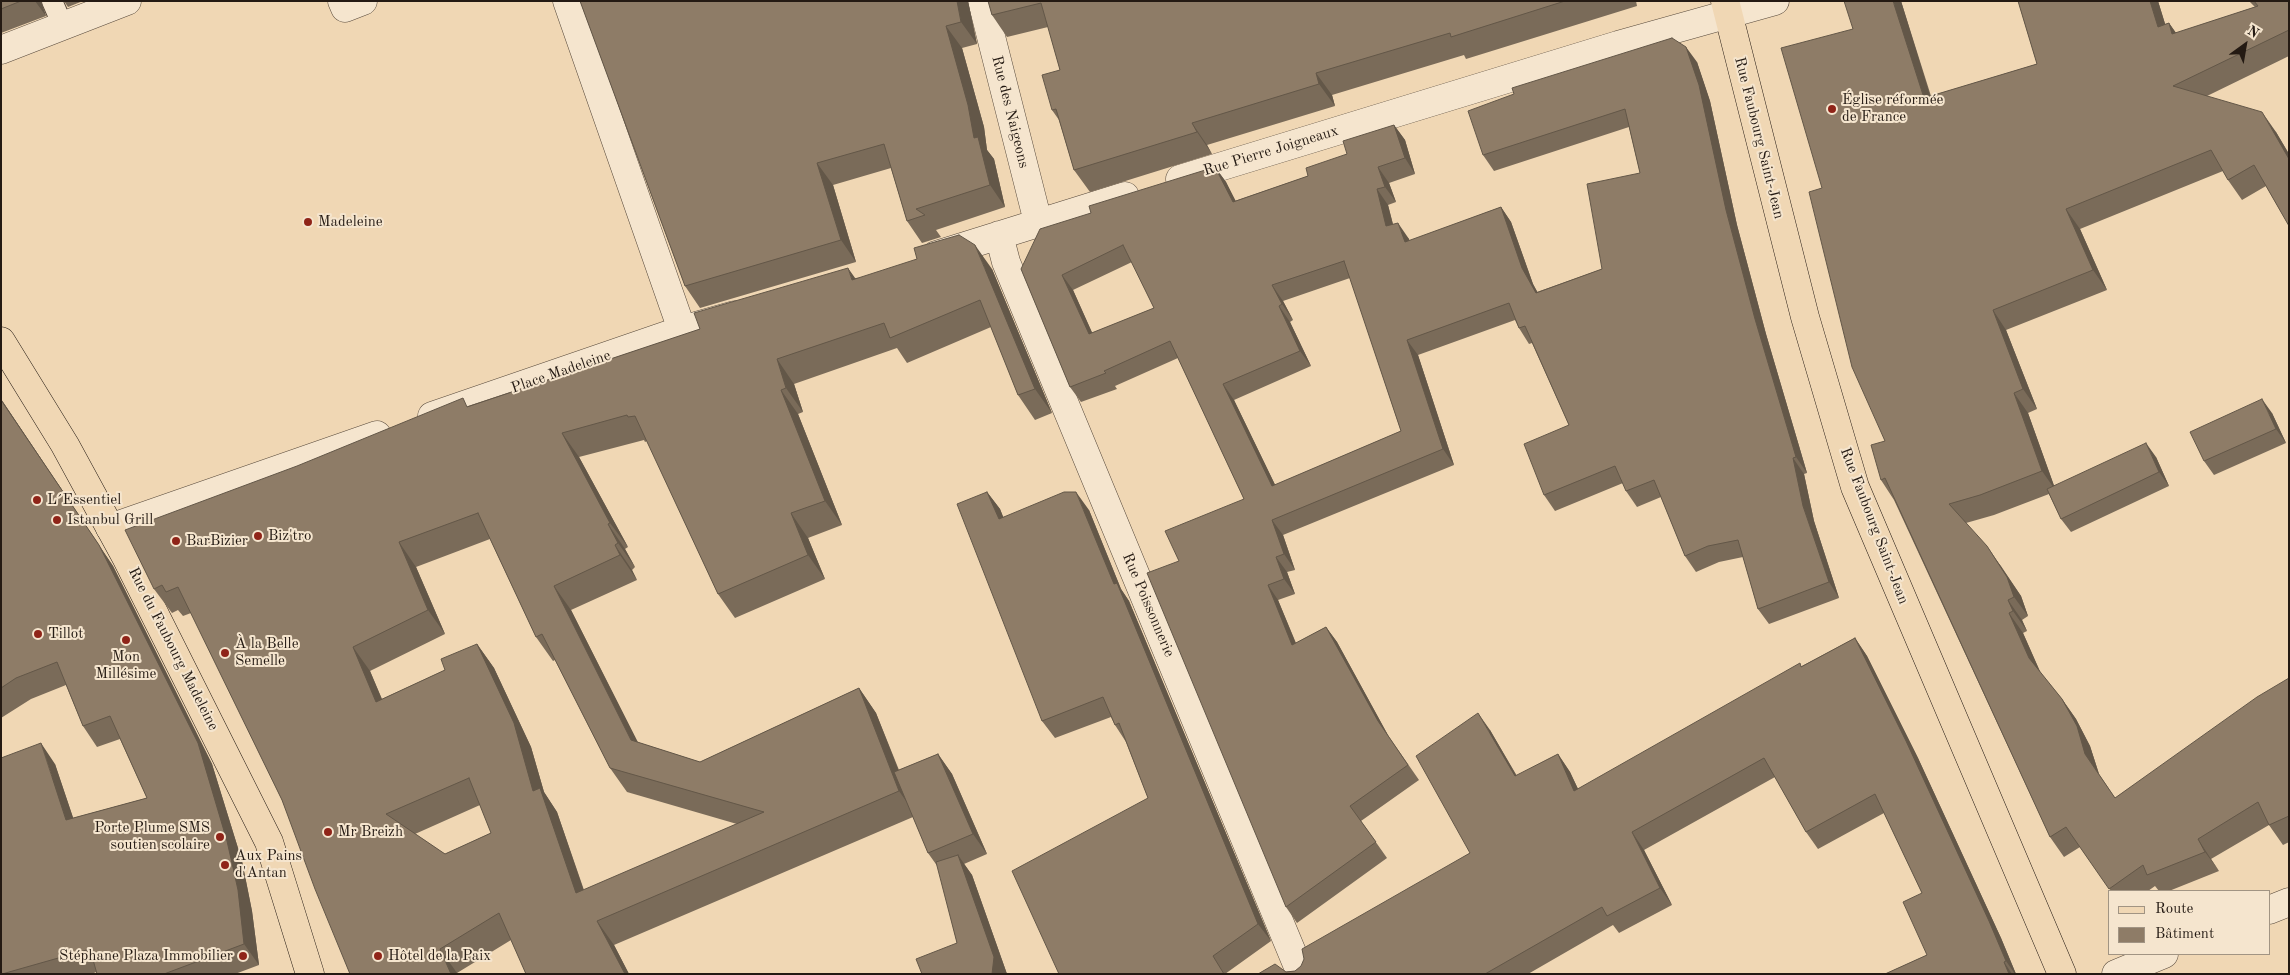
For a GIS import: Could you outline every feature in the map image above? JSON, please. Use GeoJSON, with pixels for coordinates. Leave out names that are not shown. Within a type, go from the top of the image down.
{"type":"FeatureCollection","features":[{"type":"Feature","properties":{"kind":"main road","name":"Rue Faubourg Saint-Jean"},"geometry":{"type":"LineString","coordinates":[[1727,8],[1805,317],[1855,488],[2062,974]]}},
{"type":"Feature","properties":{"kind":"main road","name":"Rue du Faubourg Madeleine"},"geometry":{"type":"LineString","coordinates":[[1,341],[65,445],[110,528],[269,842],[310,974]]}},
{"type":"Feature","properties":{"kind":"street"},"geometry":{"type":"LineString","coordinates":[[1,50],[127,1]]}},
{"type":"Feature","properties":{"kind":"street"},"geometry":{"type":"LineString","coordinates":[[342,1],[345,8],[363,1]]}},
{"type":"Feature","properties":{"kind":"street"},"geometry":{"type":"LineString","coordinates":[[567,1],[682,330],[759,308]]}},
{"type":"Feature","properties":{"kind":"street","name":"Rue des Naigeons"},"geometry":{"type":"LineString","coordinates":[[982,1],[1038,222]]}},
{"type":"Feature","properties":{"kind":"street","name":"Rue Pierre Joigneaux"},"geometry":{"type":"LineString","coordinates":[[910,263],[1038,222],[1609,48],[1727,8],[1775,1]]}},
{"type":"Feature","properties":{"kind":"street","name":"Rue Poissonnerie"},"geometry":{"type":"LineString","coordinates":[[999,235],[1006,262],[1302,974]]}},
{"type":"Feature","properties":{"kind":"street","name":"Place Madeleine"},"geometry":{"type":"LineString","coordinates":[[110,528],[682,330]]}},
{"type":"Feature","properties":{"kind":"street"},"geometry":{"type":"LineString","coordinates":[[2270,910],[2289,902]]}},
{"type":"Feature","properties":{"kind":"street"},"geometry":{"type":"LineString","coordinates":[[2116,974],[2162,955]]}},
{"type":"Feature","properties":{"kind":"lane"},"geometry":{"type":"LineString","coordinates":[[52,1],[63,26]]}},
{"type":"Feature","properties":{"kind":"building"},"geometry":{"type":"Polygon","coordinates":[[[1,1],[21,1],[1,9],[1,1]]]}},
{"type":"Feature","properties":{"kind":"building"},"geometry":{"type":"Polygon","coordinates":[[[580,1],[957,1],[961,22],[946,26],[968,105],[974,138],[978,137],[990,185],[916,209],[925,215],[907,221],[884,144],[817,163],[841,240],[685,286],[580,1]]]}},
{"type":"Feature","properties":{"kind":"building"},"geometry":{"type":"Polygon","coordinates":[[[988,1],[1565,1],[1451,37],[1450,33],[1316,73],[1319,84],[1192,123],[1197,132],[1074,170],[1056,109],[1052,110],[1042,75],[1060,70],[1041,3],[992,15],[988,1]]]}},
{"type":"Feature","properties":{"kind":"building"},"geometry":{"type":"Polygon","coordinates":[[[1844,1],[1893,1],[1924,98],[2037,64],[2018,1],[2150,1],[2158,27],[2169,23],[2172,34],[2258,6],[2254,1],[2289,1],[2289,30],[2173,86],[2262,112],[2289,159],[2289,226],[2254,165],[2228,180],[2211,150],[2066,209],[2093,270],[1993,310],[2023,389],[2014,393],[2042,471],[1980,495],[1949,504],[1987,546],[2007,577],[2014,597],[2008,600],[2013,611],[2009,613],[2029,658],[2062,699],[2077,726],[2085,754],[2115,798],[2257,697],[2289,678],[2289,816],[2269,825],[2258,802],[2198,839],[2205,852],[2147,875],[2143,865],[2109,889],[2066,827],[2050,837],[1885,478],[1881,480],[1871,445],[1885,441],[1852,367],[1809,192],[1822,188],[1781,48],[1853,29],[1844,1]]]}},
{"type":"Feature","properties":{"kind":"building"},"geometry":{"type":"Polygon","coordinates":[[[1672,38],[1686,47],[1699,85],[1726,210],[1755,319],[1796,457],[1793,458],[1803,506],[1829,582],[1758,609],[1738,540],[1708,546],[1685,556],[1654,480],[1626,491],[1615,466],[1544,495],[1524,444],[1569,425],[1525,326],[1519,328],[1509,303],[1407,340],[1443,449],[1272,520],[1284,554],[1276,557],[1284,579],[1268,585],[1292,645],[1326,627],[1378,721],[1408,765],[1350,806],[1376,842],[1286,907],[1147,573],[1179,561],[1165,531],[1244,499],[1170,341],[1104,371],[1106,373],[1070,387],[1021,269],[1040,229],[1091,213],[1089,206],[1215,167],[1233,202],[1308,176],[1306,168],[1347,154],[1343,141],[1394,125],[1405,158],[1378,167],[1385,187],[1377,189],[1386,226],[1398,223],[1405,242],[1501,207],[1522,268],[1536,293],[1602,269],[1587,184],[1640,173],[1625,109],[1483,155],[1468,111],[1514,94],[1512,88],[1672,38]],[[1123,245],[1062,275],[1089,334],[1154,308],[1123,245]],[[1344,261],[1272,285],[1282,304],[1279,306],[1300,351],[1223,384],[1272,486],[1401,431],[1344,261]]]}},
{"type":"Feature","properties":{"kind":"building"},"geometry":{"type":"Polygon","coordinates":[[[959,235],[975,245],[1035,389],[1018,395],[980,300],[890,338],[884,323],[777,359],[786,388],[781,390],[825,501],[791,513],[808,555],[718,594],[635,416],[628,417],[627,415],[562,433],[610,523],[608,524],[618,543],[615,545],[620,555],[554,586],[631,740],[700,762],[859,688],[899,791],[597,921],[625,974],[526,974],[499,913],[440,949],[451,974],[350,974],[315,889],[282,800],[178,587],[166,592],[162,585],[154,589],[125,530],[297,466],[463,398],[467,407],[700,329],[694,313],[848,268],[852,280],[917,259],[914,248],[959,235]],[[478,513],[399,542],[428,610],[353,647],[376,702],[445,670],[441,659],[477,644],[514,723],[533,791],[540,788],[576,893],[764,812],[610,768],[542,634],[536,637],[478,513]],[[469,778],[386,814],[445,854],[491,833],[469,778]]]}},
{"type":"Feature","properties":{"kind":"building"},"geometry":{"type":"Polygon","coordinates":[[[2262,399],[2276,429],[2204,461],[2190,432],[2262,399]]]}},
{"type":"Feature","properties":{"kind":"building"},"geometry":{"type":"Polygon","coordinates":[[[1,400],[99,545],[198,743],[227,841],[238,890],[244,944],[164,974],[97,974],[90,949],[2,974],[1,971],[1,758],[41,743],[66,820],[147,798],[110,716],[83,726],[57,662],[16,678],[1,688],[1,400]]]}},
{"type":"Feature","properties":{"kind":"building"},"geometry":{"type":"Polygon","coordinates":[[[2146,443],[2159,472],[2061,519],[2047,489],[2146,443]]]}},
{"type":"Feature","properties":{"kind":"building"},"geometry":{"type":"Polygon","coordinates":[[[987,492],[999,519],[1064,492],[1076,492],[1114,584],[1117,583],[1258,924],[1213,956],[1224,974],[1059,974],[1012,871],[1148,798],[1119,723],[1115,725],[1103,697],[1042,721],[957,504],[987,492]]]}},
{"type":"Feature","properties":{"kind":"building"},"geometry":{"type":"Polygon","coordinates":[[[1855,638],[1906,741],[1989,921],[2006,961],[2004,962],[2009,974],[1885,974],[1927,955],[1903,902],[1922,893],[1875,794],[1806,832],[1764,758],[1632,832],[1660,888],[1607,916],[1602,907],[1485,974],[1258,974],[1275,964],[1286,972],[1295,971],[1301,966],[1304,959],[1302,949],[1470,853],[1416,756],[1478,713],[1515,776],[1558,754],[1574,791],[1800,663],[1801,667],[1855,638]]]}},
{"type":"Feature","properties":{"kind":"building"},"geometry":{"type":"Polygon","coordinates":[[[938,754],[973,834],[928,853],[894,772],[938,754]]]}},
{"type":"Feature","properties":{"kind":"building"},"geometry":{"type":"Polygon","coordinates":[[[958,855],[994,957],[992,974],[922,974],[916,959],[957,943],[936,862],[958,855]]]}},
{"type":"Feature","properties":{"kind":"place","name":"Église réformée de France"},"geometry":{"type":"Point","coordinates":[1832,109]}},
{"type":"Feature","properties":{"kind":"place","name":"Madeleine"},"geometry":{"type":"Point","coordinates":[308,222]}},
{"type":"Feature","properties":{"kind":"place","name":"L´Essentiel"},"geometry":{"type":"Point","coordinates":[37,500]}},
{"type":"Feature","properties":{"kind":"place","name":"Istanbul Grill"},"geometry":{"type":"Point","coordinates":[57,520]}},
{"type":"Feature","properties":{"kind":"place","name":"Biz'tro"},"geometry":{"type":"Point","coordinates":[258,536]}},
{"type":"Feature","properties":{"kind":"place","name":"BarBizier"},"geometry":{"type":"Point","coordinates":[176,541]}},
{"type":"Feature","properties":{"kind":"place","name":"Tillot"},"geometry":{"type":"Point","coordinates":[38,634]}},
{"type":"Feature","properties":{"kind":"place","name":"Mon Millésime"},"geometry":{"type":"Point","coordinates":[126,640]}},
{"type":"Feature","properties":{"kind":"place","name":"À la Belle Semelle"},"geometry":{"type":"Point","coordinates":[225,653]}},
{"type":"Feature","properties":{"kind":"place","name":"Mr Breizh"},"geometry":{"type":"Point","coordinates":[328,832]}},
{"type":"Feature","properties":{"kind":"place","name":"Porte Plume SMS soutien scolaire"},"geometry":{"type":"Point","coordinates":[220,837]}},
{"type":"Feature","properties":{"kind":"place","name":"Aux Pains d'Antan"},"geometry":{"type":"Point","coordinates":[225,865]}},
{"type":"Feature","properties":{"kind":"place","name":"Stéphane Plaza Immobilier"},"geometry":{"type":"Point","coordinates":[243,956]}},
{"type":"Feature","properties":{"kind":"place","name":"Hôtel de la Paix"},"geometry":{"type":"Point","coordinates":[378,956]}}]}
